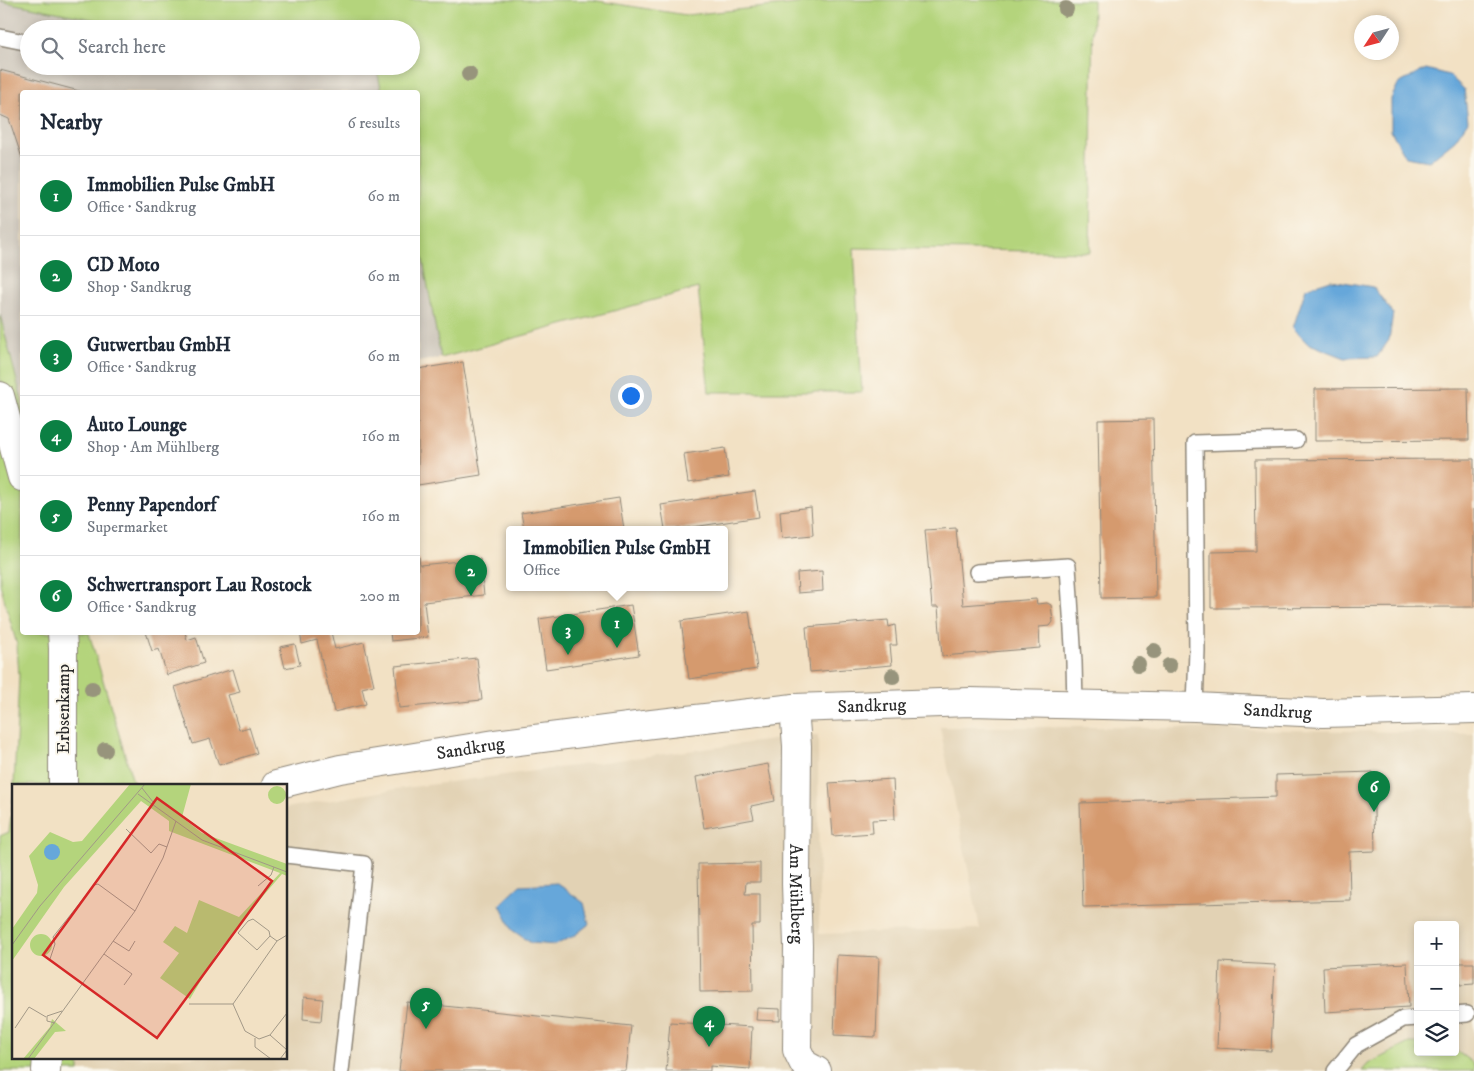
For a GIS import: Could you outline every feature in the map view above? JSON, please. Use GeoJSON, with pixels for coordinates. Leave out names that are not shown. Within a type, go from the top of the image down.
{"type":"FeatureCollection","features":[{"type":"Feature","properties":{"kind":"street"},"geometry":{"type":"LineString","coordinates":[[0,396],[20,470]]}},
{"type":"Feature","properties":{"kind":"street","name":"Erbsenkamp"},"geometry":{"type":"LineString","coordinates":[[62,635],[64,648],[63,784]]}},
{"type":"Feature","properties":{"kind":"street","name":"Sandkrug"},"geometry":{"type":"LineString","coordinates":[[280,784],[340,769],[495,744],[794,708],[970,702],[1323,712],[1474,709]]}},
{"type":"Feature","properties":{"kind":"street","name":"Am Mühlberg"},"geometry":{"type":"LineString","coordinates":[[794,708],[798,946],[797,1050],[804,1064],[817,1071]]}},
{"type":"Feature","properties":{"kind":"street"},"geometry":{"type":"LineString","coordinates":[[46,1071],[47,1058]]}},
{"type":"Feature","properties":{"kind":"lane"},"geometry":{"type":"LineString","coordinates":[[0,37],[20,42]]}},
{"type":"Feature","properties":{"kind":"lane"},"geometry":{"type":"LineString","coordinates":[[1195,707],[1197,650],[1195,443],[1296,440]]}},
{"type":"Feature","properties":{"kind":"lane"},"geometry":{"type":"LineString","coordinates":[[978,572],[1068,566],[1075,705]]}},
{"type":"Feature","properties":{"kind":"lane"},"geometry":{"type":"LineString","coordinates":[[288,855],[364,864],[341,1071]]}},
{"type":"Feature","properties":{"kind":"lane"},"geometry":{"type":"LineString","coordinates":[[1335,1071],[1356,1045],[1403,1019],[1414,1018]]}},
{"type":"Feature","properties":{"kind":"shaded area"},"geometry":{"type":"Polygon","coordinates":[[[0,1],[96,20],[20,20],[20,75],[378,75],[382,90],[20,90],[20,392],[0,315],[0,1]]]}},
{"type":"Feature","properties":{"kind":"shaded area"},"geometry":{"type":"Polygon","coordinates":[[[420,244],[441,358],[420,362],[420,244]]]}},
{"type":"Feature","properties":{"kind":"shaded area"},"geometry":{"type":"Polygon","coordinates":[[[940,727],[1090,727],[1474,734],[1474,1071],[79,1071],[79,1058],[288,1058],[288,808],[397,789],[818,735],[819,934],[980,929],[940,727]]]}},
{"type":"Feature","properties":{"kind":"green space"},"geometry":{"type":"Polygon","coordinates":[[[592,0],[686,15],[834,0],[1093,0],[1090,252],[854,248],[862,392],[709,392],[698,288],[441,358],[420,244],[420,90],[382,90],[378,75],[420,75],[420,20],[96,20],[0,1],[592,0]]]}},
{"type":"Feature","properties":{"kind":"green space"},"geometry":{"type":"Polygon","coordinates":[[[0,315],[20,392],[20,635],[90,635],[134,784],[14,784],[19,676],[17,645],[0,584],[0,315]]]}},
{"type":"Feature","properties":{"kind":"green space"},"geometry":{"type":"Polygon","coordinates":[[[12,807],[12,1058],[79,1058],[79,1071],[0,1071],[0,836],[9,832],[12,807]]]}},
{"type":"Feature","properties":{"kind":"green space"},"geometry":{"type":"Polygon","coordinates":[[[1409,1043],[1414,1043],[1414,1056],[1459,1056],[1459,1053],[1474,1064],[1474,1071],[1362,1071],[1368,1064],[1409,1043]]]}},
{"type":"Feature","properties":{"kind":"water"},"geometry":{"type":"Polygon","coordinates":[[[1426,69],[1449,75],[1464,89],[1468,121],[1455,140],[1429,161],[1406,157],[1391,131],[1391,99],[1398,84],[1426,69]]]}},
{"type":"Feature","properties":{"kind":"water"},"geometry":{"type":"Polygon","coordinates":[[[1331,280],[1373,287],[1393,313],[1389,340],[1377,357],[1345,358],[1307,343],[1293,328],[1306,288],[1331,280]]]}},
{"type":"Feature","properties":{"kind":"water"},"geometry":{"type":"Polygon","coordinates":[[[557,883],[584,903],[589,924],[574,936],[555,945],[531,943],[512,930],[500,904],[520,885],[557,883]]]}},
{"type":"Feature","properties":{"kind":"building"},"geometry":{"type":"Polygon","coordinates":[[[0,70],[75,90],[20,90],[20,152],[9,119],[0,115],[0,70]]]}},
{"type":"Feature","properties":{"kind":"building"},"geometry":{"type":"Polygon","coordinates":[[[463,362],[481,475],[420,485],[420,369],[463,362]]]}},
{"type":"Feature","properties":{"kind":"building"},"geometry":{"type":"Polygon","coordinates":[[[1468,388],[1469,440],[1315,441],[1315,389],[1468,388]]]}},
{"type":"Feature","properties":{"kind":"building"},"geometry":{"type":"Polygon","coordinates":[[[1153,419],[1156,597],[1101,598],[1098,420],[1153,419]]]}},
{"type":"Feature","properties":{"kind":"building"},"geometry":{"type":"Polygon","coordinates":[[[725,448],[729,477],[688,483],[684,454],[725,448]]]}},
{"type":"Feature","properties":{"kind":"building"},"geometry":{"type":"Polygon","coordinates":[[[1474,459],[1474,607],[1211,608],[1211,552],[1256,551],[1255,460],[1474,459]]]}},
{"type":"Feature","properties":{"kind":"building"},"geometry":{"type":"Polygon","coordinates":[[[755,491],[759,517],[700,526],[664,526],[661,505],[755,491]]]}},
{"type":"Feature","properties":{"kind":"building"},"geometry":{"type":"Polygon","coordinates":[[[619,498],[624,526],[523,526],[521,513],[619,498]]]}},
{"type":"Feature","properties":{"kind":"building"},"geometry":{"type":"Polygon","coordinates":[[[811,507],[813,535],[782,538],[780,511],[811,507]]]}},
{"type":"Feature","properties":{"kind":"building"},"geometry":{"type":"Polygon","coordinates":[[[956,528],[963,605],[1036,599],[1037,604],[1047,603],[1051,605],[1053,622],[1050,626],[1039,627],[1040,648],[942,656],[938,607],[932,607],[925,530],[956,528]]]}},
{"type":"Feature","properties":{"kind":"building"},"geometry":{"type":"Polygon","coordinates":[[[480,559],[484,595],[424,602],[428,637],[391,641],[390,635],[420,635],[420,565],[480,559]]]}},
{"type":"Feature","properties":{"kind":"building"},"geometry":{"type":"Polygon","coordinates":[[[822,571],[823,591],[798,593],[797,573],[822,571]]]}},
{"type":"Feature","properties":{"kind":"building"},"geometry":{"type":"Polygon","coordinates":[[[631,605],[639,655],[546,669],[539,619],[631,605]]]}},
{"type":"Feature","properties":{"kind":"building"},"geometry":{"type":"Polygon","coordinates":[[[749,611],[757,669],[689,679],[681,621],[749,611]]]}},
{"type":"Feature","properties":{"kind":"building"},"geometry":{"type":"Polygon","coordinates":[[[888,620],[889,627],[895,625],[897,645],[890,645],[892,665],[810,672],[806,627],[888,620]]]}},
{"type":"Feature","properties":{"kind":"building"},"geometry":{"type":"Polygon","coordinates":[[[147,635],[186,635],[187,640],[196,637],[204,663],[167,675],[159,649],[152,651],[147,635]]]}},
{"type":"Feature","properties":{"kind":"building"},"geometry":{"type":"Polygon","coordinates":[[[300,635],[332,635],[335,649],[364,642],[374,685],[362,688],[366,704],[334,712],[317,640],[302,644],[300,635]]]}},
{"type":"Feature","properties":{"kind":"building"},"geometry":{"type":"Polygon","coordinates":[[[295,644],[300,665],[285,668],[280,647],[295,644]]]}},
{"type":"Feature","properties":{"kind":"building"},"geometry":{"type":"Polygon","coordinates":[[[477,658],[482,700],[399,708],[395,666],[477,658]]]}},
{"type":"Feature","properties":{"kind":"building"},"geometry":{"type":"Polygon","coordinates":[[[233,669],[240,692],[228,695],[239,730],[249,727],[257,753],[219,765],[210,739],[193,744],[175,687],[233,669]]]}},
{"type":"Feature","properties":{"kind":"building"},"geometry":{"type":"Polygon","coordinates":[[[768,764],[775,801],[751,806],[754,819],[704,828],[696,777],[768,764]]]}},
{"type":"Feature","properties":{"kind":"building"},"geometry":{"type":"Polygon","coordinates":[[[1373,772],[1375,851],[1349,852],[1350,900],[1083,907],[1080,803],[1276,797],[1276,775],[1373,772]]]}},
{"type":"Feature","properties":{"kind":"building"},"geometry":{"type":"Polygon","coordinates":[[[893,779],[895,819],[872,820],[873,833],[833,836],[829,783],[893,779]]]}},
{"type":"Feature","properties":{"kind":"building"},"geometry":{"type":"Polygon","coordinates":[[[760,863],[760,882],[746,882],[745,894],[760,894],[760,925],[752,925],[753,991],[700,992],[698,864],[760,863]]]}},
{"type":"Feature","properties":{"kind":"building"},"geometry":{"type":"Polygon","coordinates":[[[837,955],[879,957],[876,1037],[834,1035],[837,955]]]}},
{"type":"Feature","properties":{"kind":"building"},"geometry":{"type":"Polygon","coordinates":[[[1220,962],[1275,965],[1271,1051],[1217,1048],[1220,962]]]}},
{"type":"Feature","properties":{"kind":"building"},"geometry":{"type":"Polygon","coordinates":[[[1407,963],[1409,1007],[1325,1012],[1323,967],[1407,963]]]}},
{"type":"Feature","properties":{"kind":"building"},"geometry":{"type":"Polygon","coordinates":[[[1459,963],[1474,963],[1474,984],[1460,985],[1459,963]]]}},
{"type":"Feature","properties":{"kind":"building"},"geometry":{"type":"Polygon","coordinates":[[[304,997],[323,999],[321,1021],[303,1019],[304,997]]]}},
{"type":"Feature","properties":{"kind":"building"},"geometry":{"type":"Polygon","coordinates":[[[407,1002],[631,1026],[626,1071],[399,1071],[407,1002]]]}},
{"type":"Feature","properties":{"kind":"building"},"geometry":{"type":"Polygon","coordinates":[[[757,1008],[780,1009],[780,1021],[756,1020],[757,1008]]]}},
{"type":"Feature","properties":{"kind":"building"},"geometry":{"type":"Polygon","coordinates":[[[670,1022],[752,1027],[750,1069],[710,1066],[710,1071],[666,1071],[670,1022]]]}},
{"type":"Feature","properties":{"kind":"place","name":"CD Moto"},"geometry":{"type":"Point","coordinates":[471,596]}},
{"type":"Feature","properties":{"kind":"place","name":"Immobilien Pulse GmbH"},"geometry":{"type":"Point","coordinates":[617,648]}},
{"type":"Feature","properties":{"kind":"place","name":"Gutwertbau GmbH"},"geometry":{"type":"Point","coordinates":[568,655]}},
{"type":"Feature","properties":{"kind":"place","name":"Schwertransport Lau Rostock"},"geometry":{"type":"Point","coordinates":[1374,812]}},
{"type":"Feature","properties":{"kind":"place","name":"Penny Papendorf"},"geometry":{"type":"Point","coordinates":[426,1029]}},
{"type":"Feature","properties":{"kind":"place","name":"Auto Lounge"},"geometry":{"type":"Point","coordinates":[709,1047]}}]}
